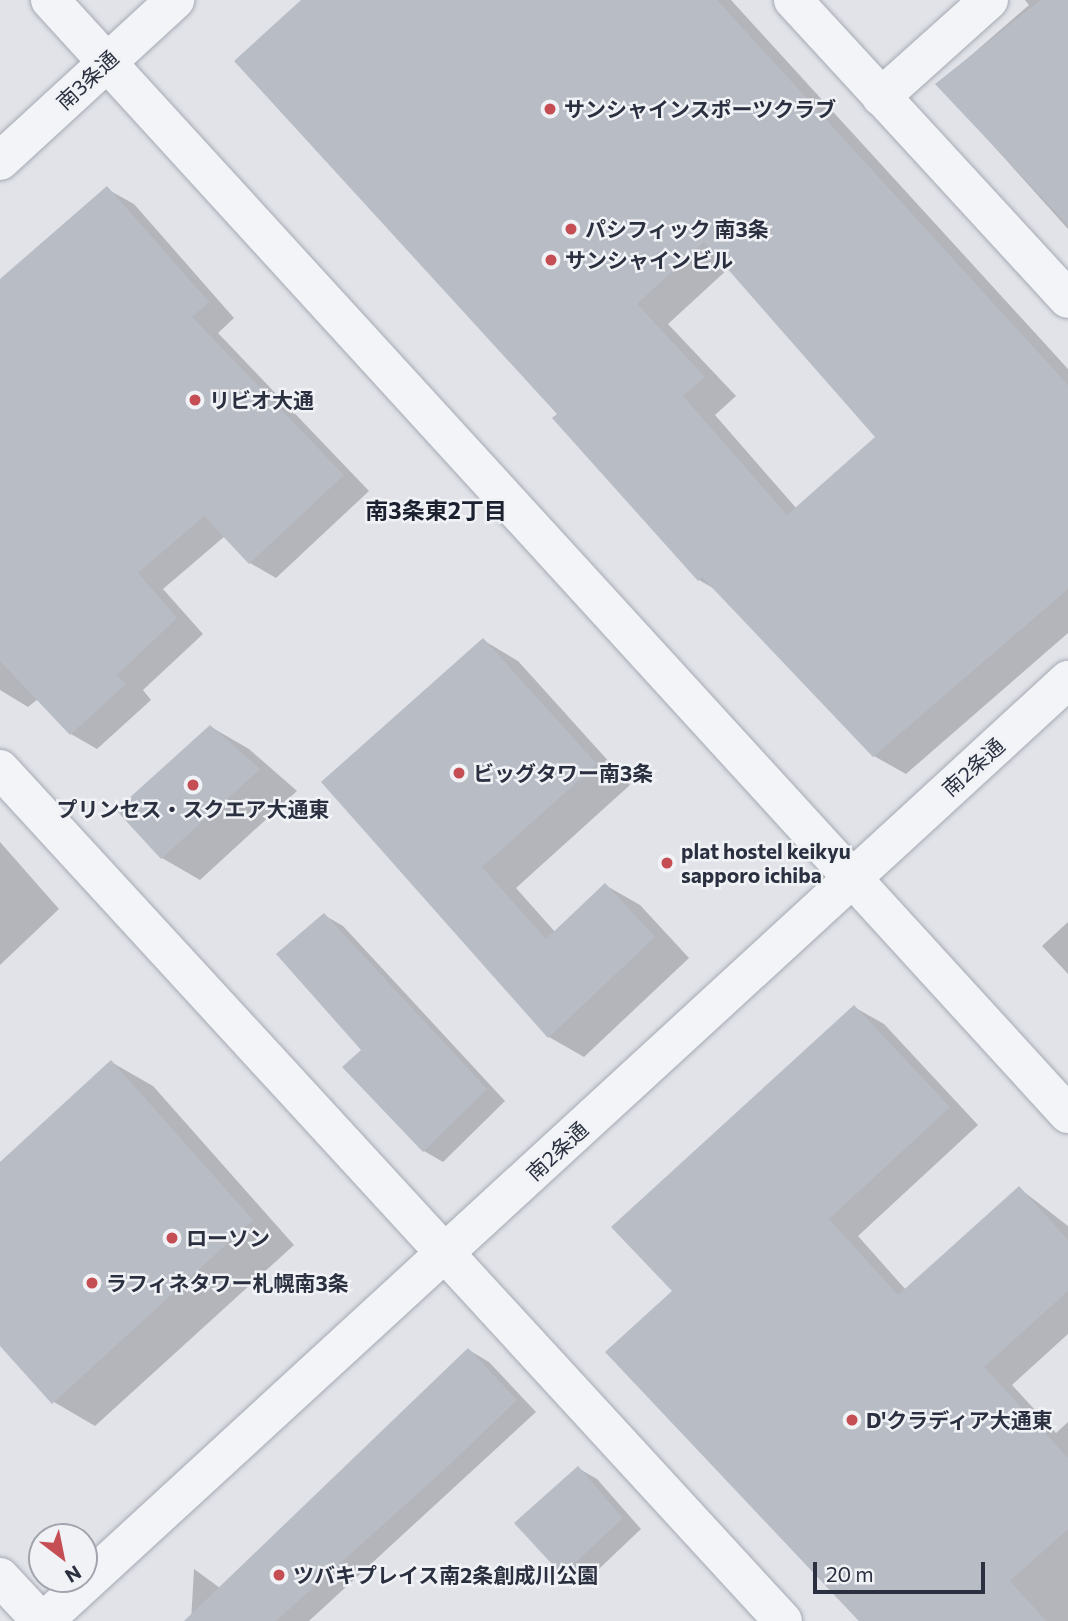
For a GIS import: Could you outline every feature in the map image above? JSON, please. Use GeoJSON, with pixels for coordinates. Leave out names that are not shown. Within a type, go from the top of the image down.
{"type":"FeatureCollection","features":[{"type":"Feature","properties":{"kind":"street"},"geometry":{"type":"LineString","coordinates":[[50,0],[1068,1114]]}},
{"type":"Feature","properties":{"kind":"street","name":"南3条通"},"geometry":{"type":"LineString","coordinates":[[0,160],[175,0]]}},
{"type":"Feature","properties":{"kind":"street"},"geometry":{"type":"LineString","coordinates":[[793,0],[1068,299]]}},
{"type":"Feature","properties":{"kind":"street"},"geometry":{"type":"LineString","coordinates":[[881,97],[989,0]]}},
{"type":"Feature","properties":{"kind":"street","name":"南2条通"},"geometry":{"type":"LineString","coordinates":[[43,1621],[1068,680]]}},
{"type":"Feature","properties":{"kind":"street"},"geometry":{"type":"LineString","coordinates":[[0,769],[783,1621]]}},
{"type":"Feature","properties":{"kind":"street"},"geometry":{"type":"LineString","coordinates":[[0,1577],[43,1621]]}},
{"type":"Feature","properties":{"kind":"building"},"geometry":{"type":"Polygon","coordinates":[[[301,0],[717,0],[1068,385],[1068,589],[873,757],[702,577],[698,581],[552,418],[557,414],[234,61],[301,0]],[[704,242],[637,304],[705,377],[683,396],[787,515],[875,437],[704,242]]]}},
{"type":"Feature","properties":{"kind":"building"},"geometry":{"type":"Polygon","coordinates":[[[1041,0],[1068,0],[1068,225],[935,84],[1041,0]]]}},
{"type":"Feature","properties":{"kind":"building"},"geometry":{"type":"Polygon","coordinates":[[[107,186],[209,302],[192,317],[344,475],[249,564],[204,516],[138,573],[177,618],[117,675],[126,684],[70,735],[0,661],[0,279],[107,186]]]}},
{"type":"Feature","properties":{"kind":"building","name":"ビッグタワー南3条"},"geometry":{"type":"Polygon","coordinates":[[[483,638],[597,764],[482,867],[546,939],[605,883],[655,937],[548,1038],[321,782],[483,638]]]}},
{"type":"Feature","properties":{"kind":"building","name":"プリンセス・スクエア大通東"},"geometry":{"type":"Polygon","coordinates":[[[210,725],[260,769],[161,859],[116,810],[210,725]]]}},
{"type":"Feature","properties":{"kind":"building"},"geometry":{"type":"Polygon","coordinates":[[[324,913],[487,1089],[423,1152],[342,1067],[361,1050],[276,954],[324,913]]]}},
{"type":"Feature","properties":{"kind":"building"},"geometry":{"type":"Polygon","coordinates":[[[854,1005],[950,1107],[829,1219],[898,1295],[1019,1186],[1068,1240],[1068,1291],[984,1367],[1068,1458],[1068,1529],[1010,1581],[1046,1621],[859,1621],[605,1352],[672,1291],[611,1227],[854,1005]]]}},
{"type":"Feature","properties":{"kind":"building","name":"ラフィネタワー札幌南3条"},"geometry":{"type":"Polygon","coordinates":[[[111,1060],[253,1220],[52,1404],[0,1346],[0,1162],[111,1060]]]}},
{"type":"Feature","properties":{"kind":"building"},"geometry":{"type":"Polygon","coordinates":[[[468,1348],[517,1400],[445,1469],[276,1621],[184,1621],[468,1348]]]}},
{"type":"Feature","properties":{"kind":"building"},"geometry":{"type":"Polygon","coordinates":[[[578,1466],[623,1518],[562,1575],[514,1523],[578,1466]]]}},
{"type":"Feature","properties":{"kind":"place","name":"サンシャインスポーツクラブ"},"geometry":{"type":"Point","coordinates":[550,109]}},
{"type":"Feature","properties":{"kind":"place","name":"パシフィック 南3条"},"geometry":{"type":"Point","coordinates":[571,229]}},
{"type":"Feature","properties":{"kind":"place","name":"サンシャインビル"},"geometry":{"type":"Point","coordinates":[551,260]}},
{"type":"Feature","properties":{"kind":"place","name":"リビオ大通"},"geometry":{"type":"Point","coordinates":[195,400]}},
{"type":"Feature","properties":{"kind":"place","name":"ビッグタワー南3条"},"geometry":{"type":"Point","coordinates":[459,773]}},
{"type":"Feature","properties":{"kind":"place","name":"プリンセス・スクエア大通東"},"geometry":{"type":"Point","coordinates":[193,785]}},
{"type":"Feature","properties":{"kind":"place","name":"plat hostel keikyu sapporo ichiba"},"geometry":{"type":"Point","coordinates":[667,863]}},
{"type":"Feature","properties":{"kind":"place","name":"ローソン"},"geometry":{"type":"Point","coordinates":[172,1238]}},
{"type":"Feature","properties":{"kind":"place","name":"ラフィネタワー札幌南3条"},"geometry":{"type":"Point","coordinates":[92,1283]}},
{"type":"Feature","properties":{"kind":"place","name":"D'クラディア大通東"},"geometry":{"type":"Point","coordinates":[852,1420]}},
{"type":"Feature","properties":{"kind":"place","name":"ツバキプレイス南2条創成川公園"},"geometry":{"type":"Point","coordinates":[279,1575]}},
{"type":"Feature","properties":{"kind":"district","name":"南3条東2丁目"},"geometry":{"type":"Point","coordinates":[436,510]}}]}
